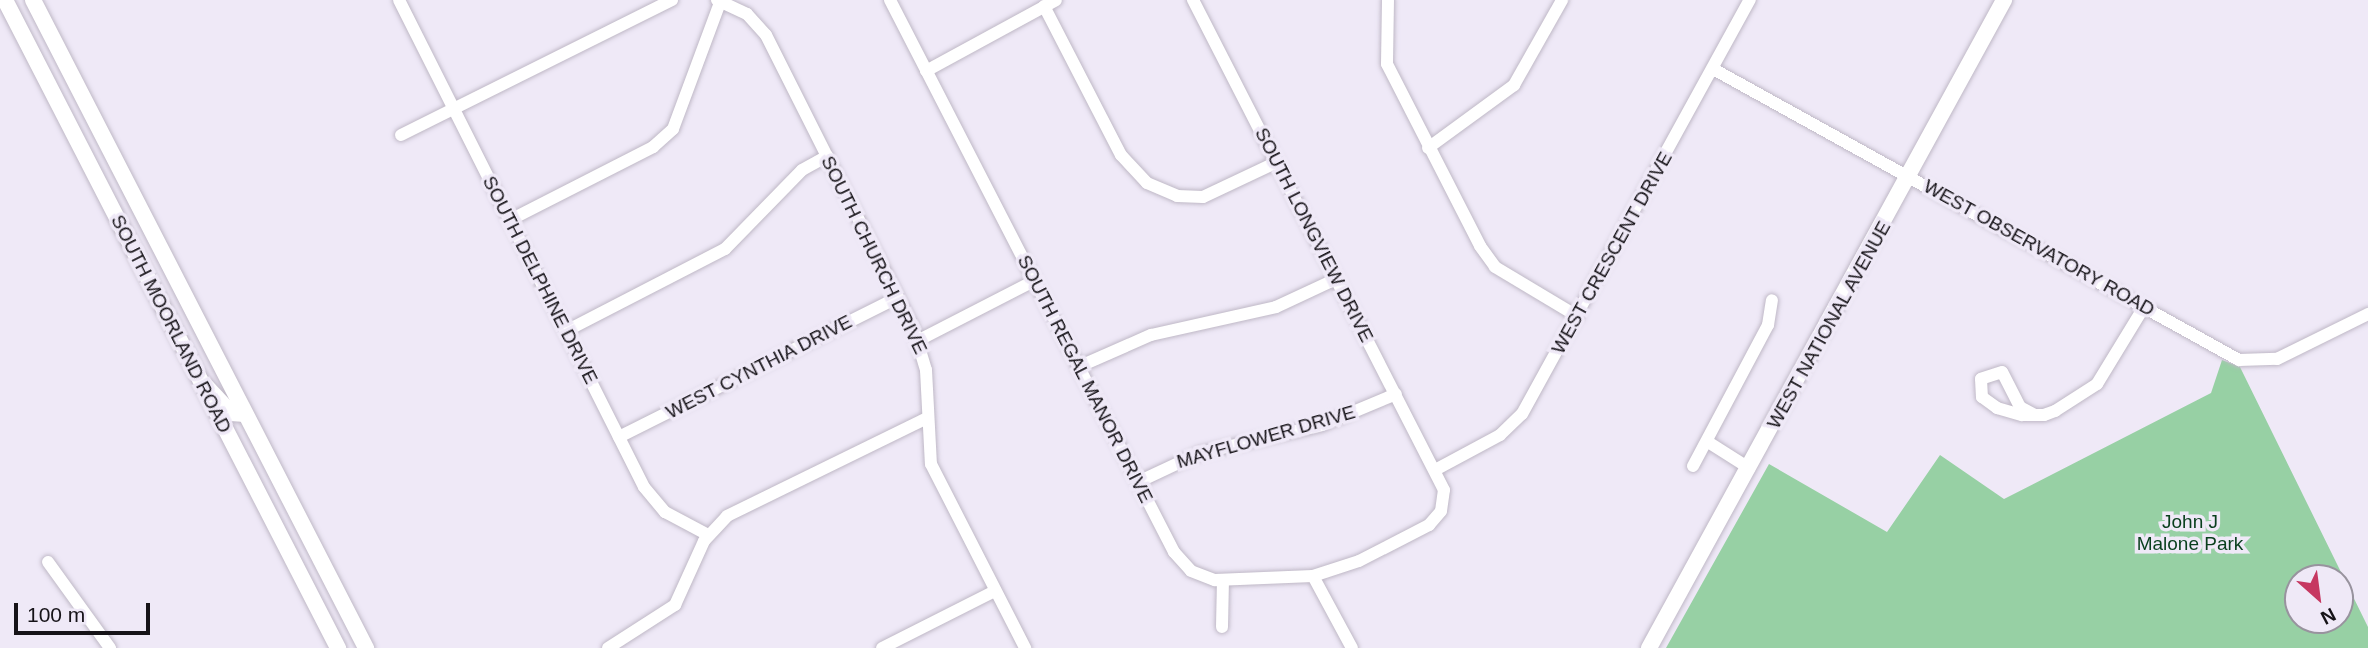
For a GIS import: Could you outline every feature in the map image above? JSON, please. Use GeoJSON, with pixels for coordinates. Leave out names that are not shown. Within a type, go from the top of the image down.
{"type":"FeatureCollection","features":[{"type":"Feature","properties":{"kind":"main road","name":"SOUTH MOORLAND ROAD"},"geometry":{"type":"LineString","coordinates":[[5,0],[338,648]]}},
{"type":"Feature","properties":{"kind":"main road","name":"WEST NATIONAL AVENUE"},"geometry":{"type":"LineString","coordinates":[[1649,648],[1911,177],[2004,0]]}},
{"type":"Feature","properties":{"kind":"main road","name":"SOUTH MOORLAND ROAD"},"geometry":{"type":"LineString","coordinates":[[35,5],[366,648]]}},
{"type":"Feature","properties":{"kind":"main road"},"geometry":{"type":"LineString","coordinates":[[16,22],[35,5]]}},
{"type":"Feature","properties":{"kind":"main road"},"geometry":{"type":"LineString","coordinates":[[184,349],[200,348],[229,382]]}},
{"type":"Feature","properties":{"kind":"main road"},"geometry":{"type":"LineString","coordinates":[[201,383],[219,393],[231,413],[245,414]]}},
{"type":"Feature","properties":{"kind":"street","name":"SOUTH DELPHINE DRIVE"},"geometry":{"type":"LineString","coordinates":[[399,0],[653,500],[708,535]]}},
{"type":"Feature","properties":{"kind":"street"},"geometry":{"type":"LineString","coordinates":[[401,135],[672,0]]}},
{"type":"Feature","properties":{"kind":"street"},"geometry":{"type":"LineString","coordinates":[[510,220],[653,148],[674,129],[720,0]]}},
{"type":"Feature","properties":{"kind":"street","name":"SOUTH CHURCH DRIVE"},"geometry":{"type":"LineString","coordinates":[[720,0],[747,14],[766,35],[919,340],[928,382],[925,419],[931,464],[1024,648]]}},
{"type":"Feature","properties":{"kind":"street","name":"SOUTH REGAL MANOR DRIVE"},"geometry":{"type":"LineString","coordinates":[[890,0],[1182,563],[1223,581],[1313,576],[1359,561],[1433,523],[1444,500],[1435,470]]}},
{"type":"Feature","properties":{"kind":"street"},"geometry":{"type":"LineString","coordinates":[[926,71],[1056,0]]}},
{"type":"Feature","properties":{"kind":"street","name":"SOUTH LONGVIEW DRIVE"},"geometry":{"type":"LineString","coordinates":[[1193,0],[1435,470]]}},
{"type":"Feature","properties":{"kind":"street"},"geometry":{"type":"LineString","coordinates":[[1388,0],[1388,64],[1428,148],[1495,267],[1577,316]]}},
{"type":"Feature","properties":{"kind":"street"},"geometry":{"type":"LineString","coordinates":[[1428,148],[1462,129],[1514,85],[1562,0]]}},
{"type":"Feature","properties":{"kind":"street","name":"WEST CRESCENT DRIVE"},"geometry":{"type":"LineString","coordinates":[[1435,470],[1510,429],[1577,316],[1751,0]]}},
{"type":"Feature","properties":{"kind":"street"},"geometry":{"type":"LineString","coordinates":[[1044,6],[1121,155],[1147,183],[1177,196],[1203,197],[1277,162]]}},
{"type":"Feature","properties":{"kind":"street","name":"WEST OBSERVATORY ROAD"},"geometry":{"type":"LineString","coordinates":[[1715,69],[2239,360],[2263,362],[2368,314]]}},
{"type":"Feature","properties":{"kind":"street"},"geometry":{"type":"LineString","coordinates":[[566,331],[725,249],[802,170],[827,156]]}},
{"type":"Feature","properties":{"kind":"street"},"geometry":{"type":"LineString","coordinates":[[1078,367],[1151,335],[1276,307],[1336,279]]}},
{"type":"Feature","properties":{"kind":"street"},"geometry":{"type":"LineString","coordinates":[[919,340],[1034,281]]}},
{"type":"Feature","properties":{"kind":"street","name":"WEST CYNTHIA DRIVE"},"geometry":{"type":"LineString","coordinates":[[619,437],[898,297]]}},
{"type":"Feature","properties":{"kind":"street"},"geometry":{"type":"LineString","coordinates":[[1693,466],[1768,326],[1772,300]]}},
{"type":"Feature","properties":{"kind":"street"},"geometry":{"type":"LineString","coordinates":[[2035,415],[2020,407],[2002,372],[1981,379],[1987,402],[2035,415],[2067,406],[2097,384],[2144,307]]}},
{"type":"Feature","properties":{"kind":"street","name":"MAYFLOWER DRIVE"},"geometry":{"type":"LineString","coordinates":[[1138,482],[1200,453],[1322,425],[1396,394]]}},
{"type":"Feature","properties":{"kind":"street"},"geometry":{"type":"LineString","coordinates":[[608,648],[674,605],[708,535],[737,509],[925,419]]}},
{"type":"Feature","properties":{"kind":"street"},"geometry":{"type":"LineString","coordinates":[[1707,442],[1749,468]]}},
{"type":"Feature","properties":{"kind":"street"},"geometry":{"type":"LineString","coordinates":[[48,562],[110,648]]}},
{"type":"Feature","properties":{"kind":"street"},"geometry":{"type":"LineString","coordinates":[[1313,576],[1352,648]]}},
{"type":"Feature","properties":{"kind":"street"},"geometry":{"type":"LineString","coordinates":[[1222,627],[1223,581]]}},
{"type":"Feature","properties":{"kind":"street"},"geometry":{"type":"LineString","coordinates":[[882,648],[995,591]]}},
{"type":"Feature","properties":{"kind":"green space","name":"John J Malone Park"},"geometry":{"type":"Polygon","coordinates":[[[2222,360],[2240,367],[2337,564],[2284,564],[2284,634],[2354,634],[2354,599],[2368,627],[2368,648],[1666,648],[1769,464],[1887,532],[1940,455],[2004,499],[2211,393],[2222,360]]]}}]}
